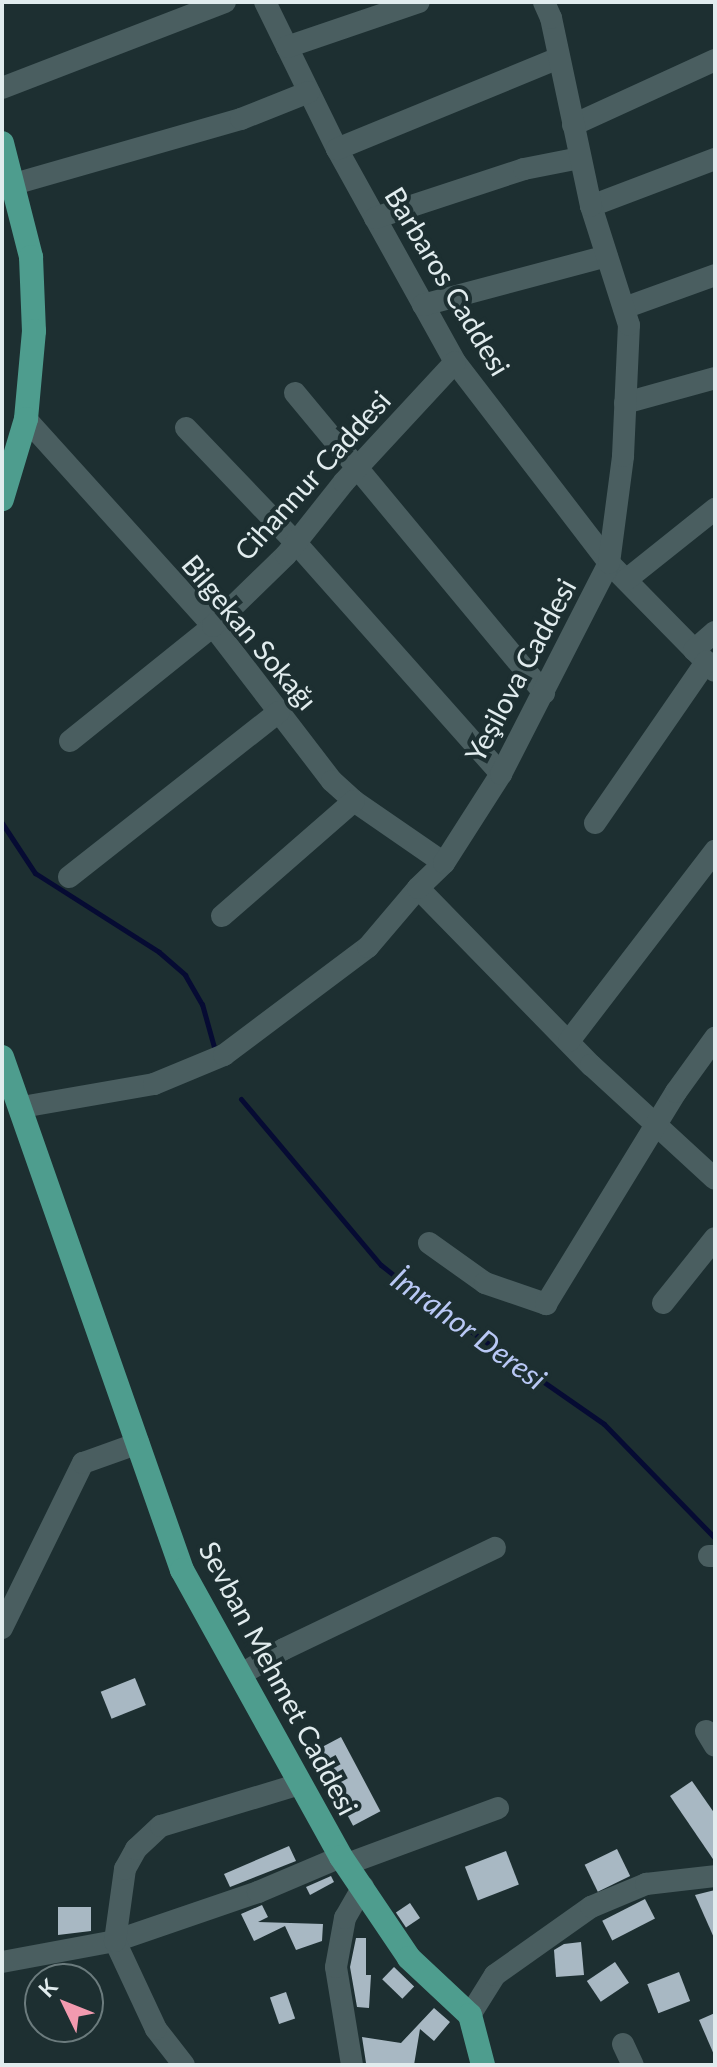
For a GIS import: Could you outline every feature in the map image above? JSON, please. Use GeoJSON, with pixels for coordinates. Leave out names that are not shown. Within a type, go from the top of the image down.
{"type":"FeatureCollection","features":[{"type":"Feature","properties":{"kind":"main road"},"geometry":{"type":"LineString","coordinates":[[2,143],[31,257],[34,331],[26,419],[7,460],[2,499]]}},
{"type":"Feature","properties":{"kind":"main road","name":"Sevban Mehmet Caddesi"},"geometry":{"type":"LineString","coordinates":[[2,1057],[182,1570],[344,1860],[409,1958],[470,2015]]}},
{"type":"Feature","properties":{"kind":"main road"},"geometry":{"type":"LineString","coordinates":[[470,2015],[483,2065]]}},
{"type":"Feature","properties":{"kind":"street"},"geometry":{"type":"LineString","coordinates":[[2,88],[225,2]]}},
{"type":"Feature","properties":{"kind":"street","name":"Barbaros Caddesi"},"geometry":{"type":"LineString","coordinates":[[265,2],[337,149],[455,362],[609,563],[705,661]]}},
{"type":"Feature","properties":{"kind":"street"},"geometry":{"type":"LineString","coordinates":[[287,47],[419,2]]}},
{"type":"Feature","properties":{"kind":"street","name":"Yeşilova Caddesi"},"geometry":{"type":"LineString","coordinates":[[22,1107],[154,1084],[224,1055],[368,947],[418,888],[444,863],[501,774],[609,563],[623,456],[629,325],[591,206],[544,2]]}},
{"type":"Feature","properties":{"kind":"street"},"geometry":{"type":"LineString","coordinates":[[337,149],[559,58]]}},
{"type":"Feature","properties":{"kind":"street"},"geometry":{"type":"LineString","coordinates":[[573,125],[715,60]]}},
{"type":"Feature","properties":{"kind":"street"},"geometry":{"type":"LineString","coordinates":[[14,184],[241,119],[309,92]]}},
{"type":"Feature","properties":{"kind":"street"},"geometry":{"type":"LineString","coordinates":[[375,218],[524,169],[580,158]]}},
{"type":"Feature","properties":{"kind":"street"},"geometry":{"type":"LineString","coordinates":[[591,206],[715,159]]}},
{"type":"Feature","properties":{"kind":"street"},"geometry":{"type":"LineString","coordinates":[[423,305],[607,256]]}},
{"type":"Feature","properties":{"kind":"street"},"geometry":{"type":"LineString","coordinates":[[624,308],[715,275]]}},
{"type":"Feature","properties":{"kind":"street","name":"Cihannur Caddesi"},"geometry":{"type":"LineString","coordinates":[[70,741],[213,626],[296,543],[358,467],[455,362]]}},
{"type":"Feature","properties":{"kind":"street"},"geometry":{"type":"LineString","coordinates":[[625,403],[715,378]]}},
{"type":"Feature","properties":{"kind":"street"},"geometry":{"type":"LineString","coordinates":[[295,393],[544,693]]}},
{"type":"Feature","properties":{"kind":"street","name":"Bilgekan Sokağı"},"geometry":{"type":"LineString","coordinates":[[26,419],[213,626],[332,781],[354,801],[444,863]]}},
{"type":"Feature","properties":{"kind":"street"},"geometry":{"type":"LineString","coordinates":[[186,428],[296,543],[501,774]]}},
{"type":"Feature","properties":{"kind":"street"},"geometry":{"type":"LineString","coordinates":[[626,580],[715,509]]}},
{"type":"Feature","properties":{"kind":"street"},"geometry":{"type":"LineString","coordinates":[[595,823],[705,661],[715,632]]}},
{"type":"Feature","properties":{"kind":"street"},"geometry":{"type":"LineString","coordinates":[[69,877],[279,712]]}},
{"type":"Feature","properties":{"kind":"street"},"geometry":{"type":"LineString","coordinates":[[222,916],[354,801]]}},
{"type":"Feature","properties":{"kind":"street"},"geometry":{"type":"LineString","coordinates":[[569,1041],[715,851]]}},
{"type":"Feature","properties":{"kind":"street"},"geometry":{"type":"LineString","coordinates":[[418,888],[569,1041],[715,1179]]}},
{"type":"Feature","properties":{"kind":"street"},"geometry":{"type":"LineString","coordinates":[[429,1243],[485,1283],[546,1304],[657,1124],[715,1038]]}},
{"type":"Feature","properties":{"kind":"street"},"geometry":{"type":"LineString","coordinates":[[663,1303],[715,1238]]}},
{"type":"Feature","properties":{"kind":"street"},"geometry":{"type":"LineString","coordinates":[[2,1628],[83,1463],[139,1443]]}},
{"type":"Feature","properties":{"kind":"street"},"geometry":{"type":"LineString","coordinates":[[240,1675],[284,1649],[495,1548]]}},
{"type":"Feature","properties":{"kind":"street"},"geometry":{"type":"LineString","coordinates":[[184,2065],[156,2029],[115,1941],[125,1869],[136,1849],[152,1832],[300,1784]]}},
{"type":"Feature","properties":{"kind":"street"},"geometry":{"type":"LineString","coordinates":[[2,1962],[115,1941],[498,1808]]}},
{"type":"Feature","properties":{"kind":"street"},"geometry":{"type":"LineString","coordinates":[[470,2015],[495,1975],[591,1907],[646,1884],[715,1876]]}},
{"type":"Feature","properties":{"kind":"street"},"geometry":{"type":"LineString","coordinates":[[352,2065],[336,1967],[345,1918],[363,1887]]}},
{"type":"Feature","properties":{"kind":"street"},"geometry":{"type":"LineString","coordinates":[[623,2044],[633,2065]]}},
{"type":"Feature","properties":{"kind":"building"},"geometry":{"type":"Polygon","coordinates":[[[135,1678],[146,1705],[112,1719],[101,1692],[135,1678]]]}},
{"type":"Feature","properties":{"kind":"building"},"geometry":{"type":"Polygon","coordinates":[[[341,1737],[380,1811],[353,1826],[314,1752],[341,1737]]]}},
{"type":"Feature","properties":{"kind":"building"},"geometry":{"type":"Polygon","coordinates":[[[692,1781],[715,1814],[715,1862],[670,1796],[692,1781]]]}},
{"type":"Feature","properties":{"kind":"building"},"geometry":{"type":"Polygon","coordinates":[[[289,1846],[296,1861],[230,1887],[224,1874],[289,1846]]]}},
{"type":"Feature","properties":{"kind":"building"},"geometry":{"type":"Polygon","coordinates":[[[617,1849],[630,1876],[598,1892],[585,1865],[617,1849]]]}},
{"type":"Feature","properties":{"kind":"building"},"geometry":{"type":"Polygon","coordinates":[[[506,1851],[519,1885],[478,1900],[465,1867],[506,1851]]]}},
{"type":"Feature","properties":{"kind":"building"},"geometry":{"type":"Polygon","coordinates":[[[331,1876],[334,1882],[310,1895],[306,1887],[331,1876]]]}},
{"type":"Feature","properties":{"kind":"building"},"geometry":{"type":"Polygon","coordinates":[[[715,1890],[715,1940],[695,1895],[715,1890]]]}},
{"type":"Feature","properties":{"kind":"building"},"geometry":{"type":"Polygon","coordinates":[[[645,1899],[655,1919],[612,1940],[602,1921],[645,1899]]]}},
{"type":"Feature","properties":{"kind":"building"},"geometry":{"type":"Polygon","coordinates":[[[410,1903],[420,1918],[406,1927],[396,1913],[410,1903]]]}},
{"type":"Feature","properties":{"kind":"building"},"geometry":{"type":"Polygon","coordinates":[[[262,1905],[268,1917],[258,1922],[323,1924],[322,1941],[296,1950],[285,1926],[254,1941],[241,1914],[262,1905]]]}},
{"type":"Feature","properties":{"kind":"building"},"geometry":{"type":"Polygon","coordinates":[[[58,1907],[91,1907],[91,1931],[58,1935],[58,1907]]]}},
{"type":"Feature","properties":{"kind":"building"},"geometry":{"type":"Polygon","coordinates":[[[356,1938],[366,1938],[366,1975],[371,1975],[369,2008],[357,2007],[350,1967],[356,1938]]]}},
{"type":"Feature","properties":{"kind":"building"},"geometry":{"type":"Polygon","coordinates":[[[581,1942],[584,1975],[556,1977],[554,1950],[564,1944],[581,1942]]]}},
{"type":"Feature","properties":{"kind":"building"},"geometry":{"type":"Polygon","coordinates":[[[615,1962],[629,1983],[601,2002],[587,1981],[615,1962]]]}},
{"type":"Feature","properties":{"kind":"building"},"geometry":{"type":"Polygon","coordinates":[[[394,1967],[414,1986],[402,1999],[382,1979],[394,1967]]]}},
{"type":"Feature","properties":{"kind":"building"},"geometry":{"type":"Polygon","coordinates":[[[679,1972],[690,2001],[658,2013],[647,1984],[679,1972]]]}},
{"type":"Feature","properties":{"kind":"building"},"geometry":{"type":"Polygon","coordinates":[[[286,1992],[295,2018],[279,2024],[270,1998],[286,1992]]]}},
{"type":"Feature","properties":{"kind":"building"},"geometry":{"type":"Polygon","coordinates":[[[434,2008],[450,2022],[434,2041],[420,2029],[414,2065],[366,2063],[362,2037],[401,2043],[434,2008]]]}},
{"type":"Feature","properties":{"kind":"building"},"geometry":{"type":"Polygon","coordinates":[[[715,2013],[715,2057],[699,2020],[715,2013]]]}},
{"type":"Feature","properties":{"kind":"waterway","name":"İmrahor Deresi"},"geometry":{"type":"LineString","coordinates":[[2,823],[35,873],[159,952],[185,975],[202,1004],[214,1047]]}},
{"type":"Feature","properties":{"kind":"waterway","name":"İmrahor Deresi"},"geometry":{"type":"LineString","coordinates":[[241,1099],[381,1265],[420,1296],[604,1424],[715,1538]]}}]}
